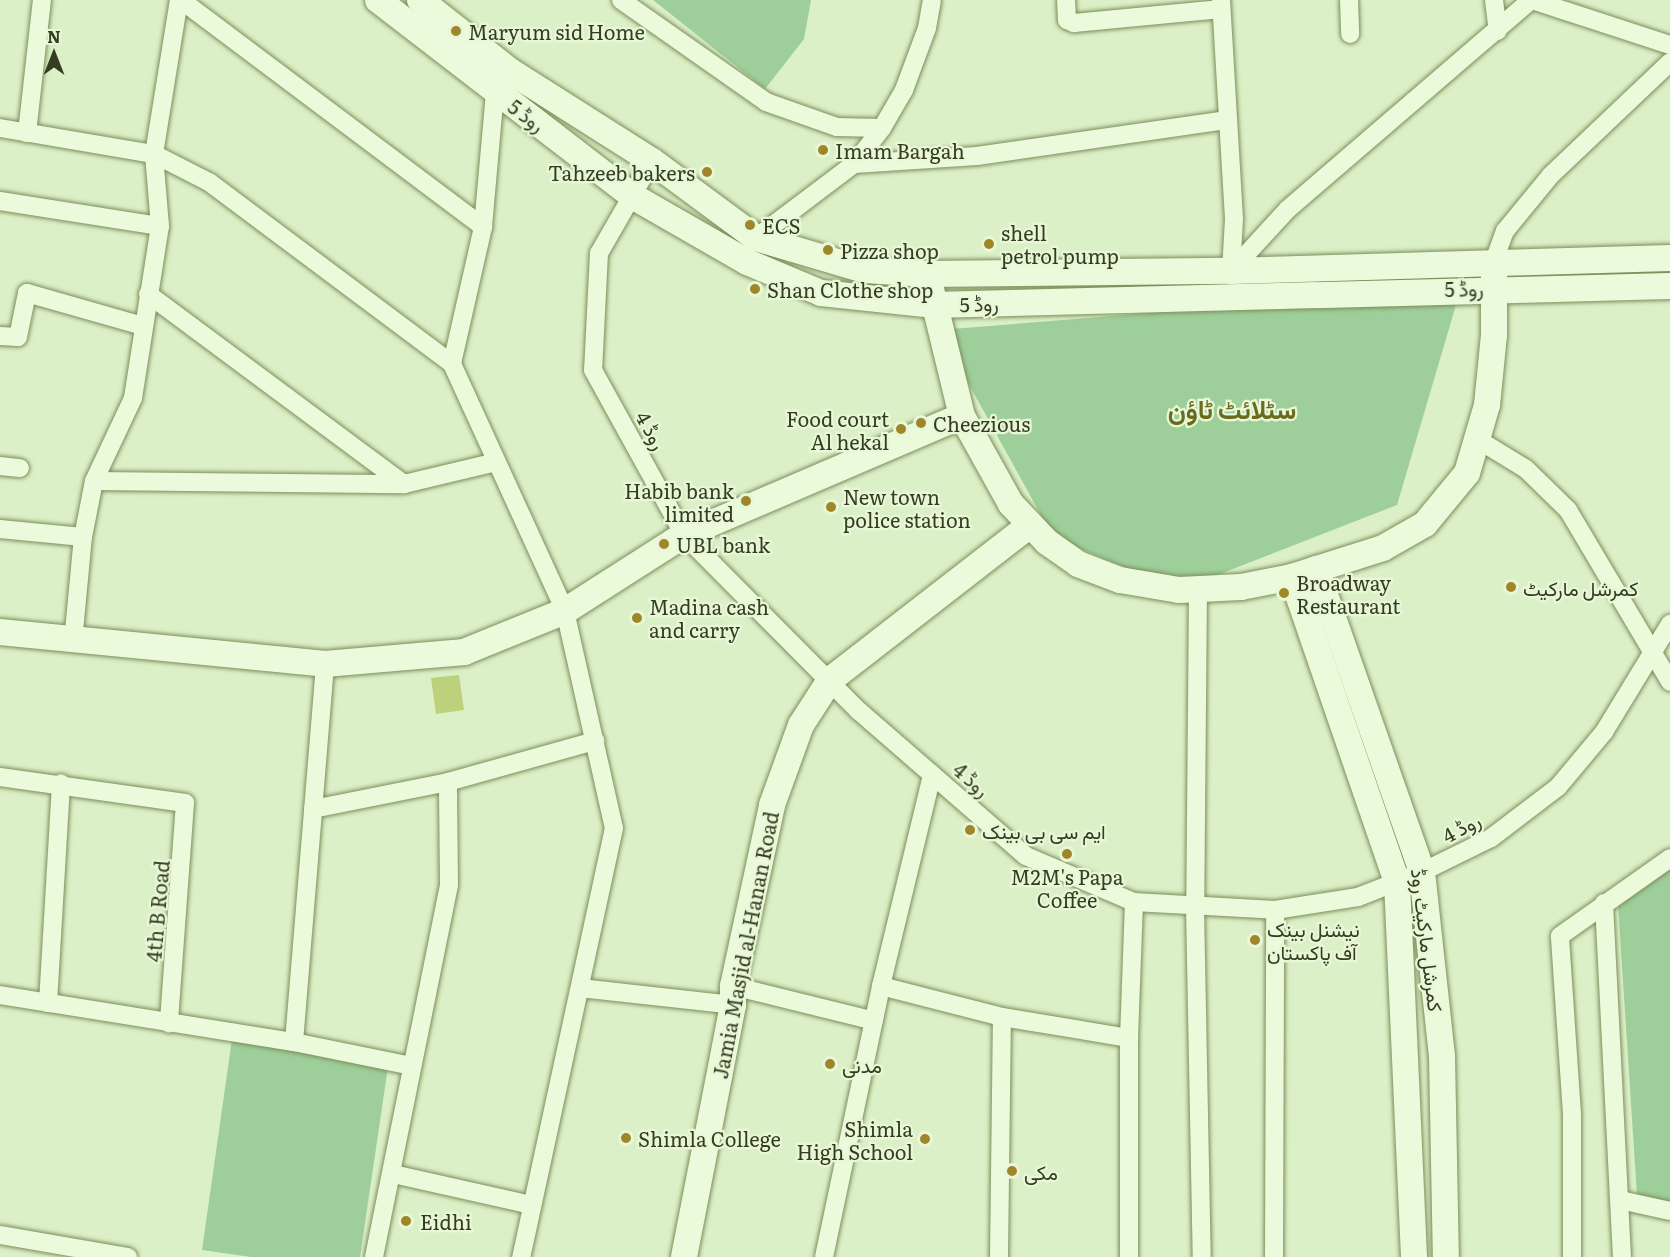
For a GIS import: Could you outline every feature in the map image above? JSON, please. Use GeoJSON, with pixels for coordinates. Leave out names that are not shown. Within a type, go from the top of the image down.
{"type":"FeatureCollection","features":[{"type":"Feature","properties":{"kind":"main road","name":"روڈ 5"},"geometry":{"type":"LineString","coordinates":[[378,0],[495,92],[634,196],[747,262],[821,293],[934,305],[1493,287],[1670,285]]}},
{"type":"Feature","properties":{"kind":"main road","name":"روڈ 5"},"geometry":{"type":"LineString","coordinates":[[421,0],[510,71],[652,161],[756,238],[865,270],[927,274],[1231,270],[1494,261],[1670,258]]}},
{"type":"Feature","properties":{"kind":"main road"},"geometry":{"type":"LineString","coordinates":[[927,274],[962,416],[1011,504],[1030,525],[1078,564],[1120,580],[1198,589],[1241,587],[1292,577],[1383,548],[1425,524],[1467,473],[1486,405],[1494,335],[1494,261]]}},
{"type":"Feature","properties":{"kind":"main road"},"geometry":{"type":"LineString","coordinates":[[0,632],[73,642],[325,664],[464,652],[565,611],[684,535],[962,416]]}},
{"type":"Feature","properties":{"kind":"main road","name":"Jamia Masjid al-Hanan Road"},"geometry":{"type":"LineString","coordinates":[[684,1257],[772,805],[801,726],[830,680],[1030,525]]}},
{"type":"Feature","properties":{"kind":"main road","name":"کمرشل مارکیٹ روڈ"},"geometry":{"type":"LineString","coordinates":[[1316,569],[1422,872],[1442,1056],[1446,1257]]}},
{"type":"Feature","properties":{"kind":"main road","name":"کمرشل مارکیٹ روڈ"},"geometry":{"type":"LineString","coordinates":[[1292,577],[1397,882],[1414,1257]]}},
{"type":"Feature","properties":{"kind":"street"},"geometry":{"type":"LineString","coordinates":[[27,133],[42,0]]}},
{"type":"Feature","properties":{"kind":"street"},"geometry":{"type":"LineString","coordinates":[[73,642],[83,537],[94,481],[133,398],[160,226],[154,154],[180,0],[483,227]]}},
{"type":"Feature","properties":{"kind":"street"},"geometry":{"type":"LineString","coordinates":[[621,0],[766,102],[837,127],[882,128]]}},
{"type":"Feature","properties":{"kind":"street"},"geometry":{"type":"LineString","coordinates":[[756,238],[854,164],[882,128],[904,90],[927,28],[932,0]]}},
{"type":"Feature","properties":{"kind":"street"},"geometry":{"type":"LineString","coordinates":[[1066,0],[1067,20],[1074,23],[1221,5],[1234,219],[1231,270]]}},
{"type":"Feature","properties":{"kind":"street"},"geometry":{"type":"LineString","coordinates":[[1349,0],[1350,34]]}},
{"type":"Feature","properties":{"kind":"street"},"geometry":{"type":"LineString","coordinates":[[1494,0],[1498,31]]}},
{"type":"Feature","properties":{"kind":"street"},"geometry":{"type":"LineString","coordinates":[[1231,270],[1288,209],[1498,31],[1531,0],[1670,45]]}},
{"type":"Feature","properties":{"kind":"street"},"geometry":{"type":"LineString","coordinates":[[1494,261],[1505,231],[1551,176],[1670,62]]}},
{"type":"Feature","properties":{"kind":"street"},"geometry":{"type":"LineString","coordinates":[[452,364],[483,227],[495,92],[510,71]]}},
{"type":"Feature","properties":{"kind":"street"},"geometry":{"type":"LineString","coordinates":[[854,164],[977,156],[1227,120]]}},
{"type":"Feature","properties":{"kind":"street"},"geometry":{"type":"LineString","coordinates":[[0,128],[154,154],[209,182],[452,364],[565,611],[614,828],[521,1257]]}},
{"type":"Feature","properties":{"kind":"street","name":"روڈ 4"},"geometry":{"type":"LineString","coordinates":[[652,161],[634,196],[599,253],[593,370],[684,535],[830,680],[1026,856],[1134,902],[1275,910],[1358,897],[1422,872],[1491,838],[1558,787],[1604,732],[1670,624]]}},
{"type":"Feature","properties":{"kind":"street"},"geometry":{"type":"LineString","coordinates":[[0,201],[160,226]]}},
{"type":"Feature","properties":{"kind":"street"},"geometry":{"type":"LineString","coordinates":[[0,336],[18,337],[27,293],[143,326]]}},
{"type":"Feature","properties":{"kind":"street"},"geometry":{"type":"LineString","coordinates":[[148,294],[404,484]]}},
{"type":"Feature","properties":{"kind":"street"},"geometry":{"type":"LineString","coordinates":[[1477,439],[1526,469],[1568,510],[1670,682]]}},
{"type":"Feature","properties":{"kind":"street"},"geometry":{"type":"LineString","coordinates":[[94,481],[404,484],[496,462]]}},
{"type":"Feature","properties":{"kind":"street"},"geometry":{"type":"LineString","coordinates":[[0,466],[20,468]]}},
{"type":"Feature","properties":{"kind":"street"},"geometry":{"type":"LineString","coordinates":[[0,529],[83,537]]}},
{"type":"Feature","properties":{"kind":"street"},"geometry":{"type":"LineString","coordinates":[[1198,589],[1195,907],[1202,1257]]}},
{"type":"Feature","properties":{"kind":"street"},"geometry":{"type":"LineString","coordinates":[[294,1042],[325,664]]}},
{"type":"Feature","properties":{"kind":"street"},"geometry":{"type":"LineString","coordinates":[[313,809],[448,782],[595,741]]}},
{"type":"Feature","properties":{"kind":"street"},"geometry":{"type":"LineString","coordinates":[[824,1257],[881,986],[932,774]]}},
{"type":"Feature","properties":{"kind":"street"},"geometry":{"type":"LineString","coordinates":[[0,777],[61,783],[48,1003]]}},
{"type":"Feature","properties":{"kind":"street"},"geometry":{"type":"LineString","coordinates":[[374,1257],[393,1174],[448,885],[448,782]]}},
{"type":"Feature","properties":{"kind":"street","name":"4th B Road"},"geometry":{"type":"LineString","coordinates":[[61,783],[185,803],[170,1023]]}},
{"type":"Feature","properties":{"kind":"street"},"geometry":{"type":"LineString","coordinates":[[1572,1257],[1572,1114],[1560,936],[1670,858]]}},
{"type":"Feature","properties":{"kind":"street"},"geometry":{"type":"LineString","coordinates":[[1130,1257],[1129,1038],[1134,902]]}},
{"type":"Feature","properties":{"kind":"street"},"geometry":{"type":"LineString","coordinates":[[1604,903],[1622,1257]]}},
{"type":"Feature","properties":{"kind":"street"},"geometry":{"type":"LineString","coordinates":[[1274,1257],[1275,910]]}},
{"type":"Feature","properties":{"kind":"street"},"geometry":{"type":"LineString","coordinates":[[881,986],[1002,1017],[1129,1038]]}},
{"type":"Feature","properties":{"kind":"street"},"geometry":{"type":"LineString","coordinates":[[580,988],[733,996],[874,1021]]}},
{"type":"Feature","properties":{"kind":"street"},"geometry":{"type":"LineString","coordinates":[[0,995],[294,1042],[412,1066]]}},
{"type":"Feature","properties":{"kind":"street"},"geometry":{"type":"LineString","coordinates":[[999,1257],[1002,1017]]}},
{"type":"Feature","properties":{"kind":"street"},"geometry":{"type":"LineString","coordinates":[[393,1174],[532,1205]]}},
{"type":"Feature","properties":{"kind":"street"},"geometry":{"type":"LineString","coordinates":[[1620,1200],[1670,1212]]}},
{"type":"Feature","properties":{"kind":"street"},"geometry":{"type":"LineString","coordinates":[[0,1234],[83,1253],[128,1257]]}},
{"type":"Feature","properties":{"kind":"green space"},"geometry":{"type":"Polygon","coordinates":[[[653,0],[811,0],[804,39],[765,89],[653,0]]]}},
{"type":"Feature","properties":{"kind":"green space"},"geometry":{"type":"Polygon","coordinates":[[[1461,288],[1397,505],[1179,590],[1053,537],[939,330],[1461,288]]]}},
{"type":"Feature","properties":{"kind":"green space"},"geometry":{"type":"Polygon","coordinates":[[[1670,868],[1670,1203],[1637,1196],[1618,904],[1670,868]]]}},
{"type":"Feature","properties":{"kind":"green space"},"geometry":{"type":"Polygon","coordinates":[[[232,1039],[388,1067],[360,1257],[251,1257],[202,1250],[232,1039]]]}},
{"type":"Feature","properties":{"kind":"building"},"geometry":{"type":"Polygon","coordinates":[[[459,675],[464,710],[436,714],[431,678],[459,675]]]}},
{"type":"Feature","properties":{"kind":"place","name":"Maryum sid Home"},"geometry":{"type":"Point","coordinates":[456,31]}},
{"type":"Feature","properties":{"kind":"place","name":"Imam Bargah"},"geometry":{"type":"Point","coordinates":[823,150]}},
{"type":"Feature","properties":{"kind":"place","name":"Tahzeeb bakers"},"geometry":{"type":"Point","coordinates":[707,172]}},
{"type":"Feature","properties":{"kind":"place","name":"ECS"},"geometry":{"type":"Point","coordinates":[750,225]}},
{"type":"Feature","properties":{"kind":"place","name":"shell petrol pump"},"geometry":{"type":"Point","coordinates":[989,244]}},
{"type":"Feature","properties":{"kind":"place","name":"Pizza shop"},"geometry":{"type":"Point","coordinates":[828,250]}},
{"type":"Feature","properties":{"kind":"place","name":"Shan Clothe shop"},"geometry":{"type":"Point","coordinates":[755,289]}},
{"type":"Feature","properties":{"kind":"place","name":"Cheezious"},"geometry":{"type":"Point","coordinates":[921,423]}},
{"type":"Feature","properties":{"kind":"place","name":"Food court Al hekal"},"geometry":{"type":"Point","coordinates":[901,429]}},
{"type":"Feature","properties":{"kind":"place","name":"Habib bank limited"},"geometry":{"type":"Point","coordinates":[746,501]}},
{"type":"Feature","properties":{"kind":"place","name":"New town police station"},"geometry":{"type":"Point","coordinates":[831,507]}},
{"type":"Feature","properties":{"kind":"place","name":"UBL bank"},"geometry":{"type":"Point","coordinates":[664,544]}},
{"type":"Feature","properties":{"kind":"place","name":"کمرشل مارکیٹ"},"geometry":{"type":"Point","coordinates":[1511,587]}},
{"type":"Feature","properties":{"kind":"place","name":"Broadway Restaurant"},"geometry":{"type":"Point","coordinates":[1284,593]}},
{"type":"Feature","properties":{"kind":"place","name":"Madina cash and carry"},"geometry":{"type":"Point","coordinates":[637,618]}},
{"type":"Feature","properties":{"kind":"place","name":"ایم سی بی بینک"},"geometry":{"type":"Point","coordinates":[970,830]}},
{"type":"Feature","properties":{"kind":"place","name":"M2M's Papa Coffee"},"geometry":{"type":"Point","coordinates":[1067,854]}},
{"type":"Feature","properties":{"kind":"place","name":"نیشنل بینک آف پاکستان"},"geometry":{"type":"Point","coordinates":[1255,940]}},
{"type":"Feature","properties":{"kind":"place","name":"مدنی"},"geometry":{"type":"Point","coordinates":[830,1064]}},
{"type":"Feature","properties":{"kind":"place","name":"Shimla College"},"geometry":{"type":"Point","coordinates":[626,1138]}},
{"type":"Feature","properties":{"kind":"place","name":"Shimla High School"},"geometry":{"type":"Point","coordinates":[925,1139]}},
{"type":"Feature","properties":{"kind":"place","name":"مکی"},"geometry":{"type":"Point","coordinates":[1012,1171]}},
{"type":"Feature","properties":{"kind":"place","name":"Eidhi"},"geometry":{"type":"Point","coordinates":[406,1221]}},
{"type":"Feature","properties":{"kind":"district","name":"سٹلائٹ ٹاؤن"},"geometry":{"type":"Point","coordinates":[1232,408]}}]}
